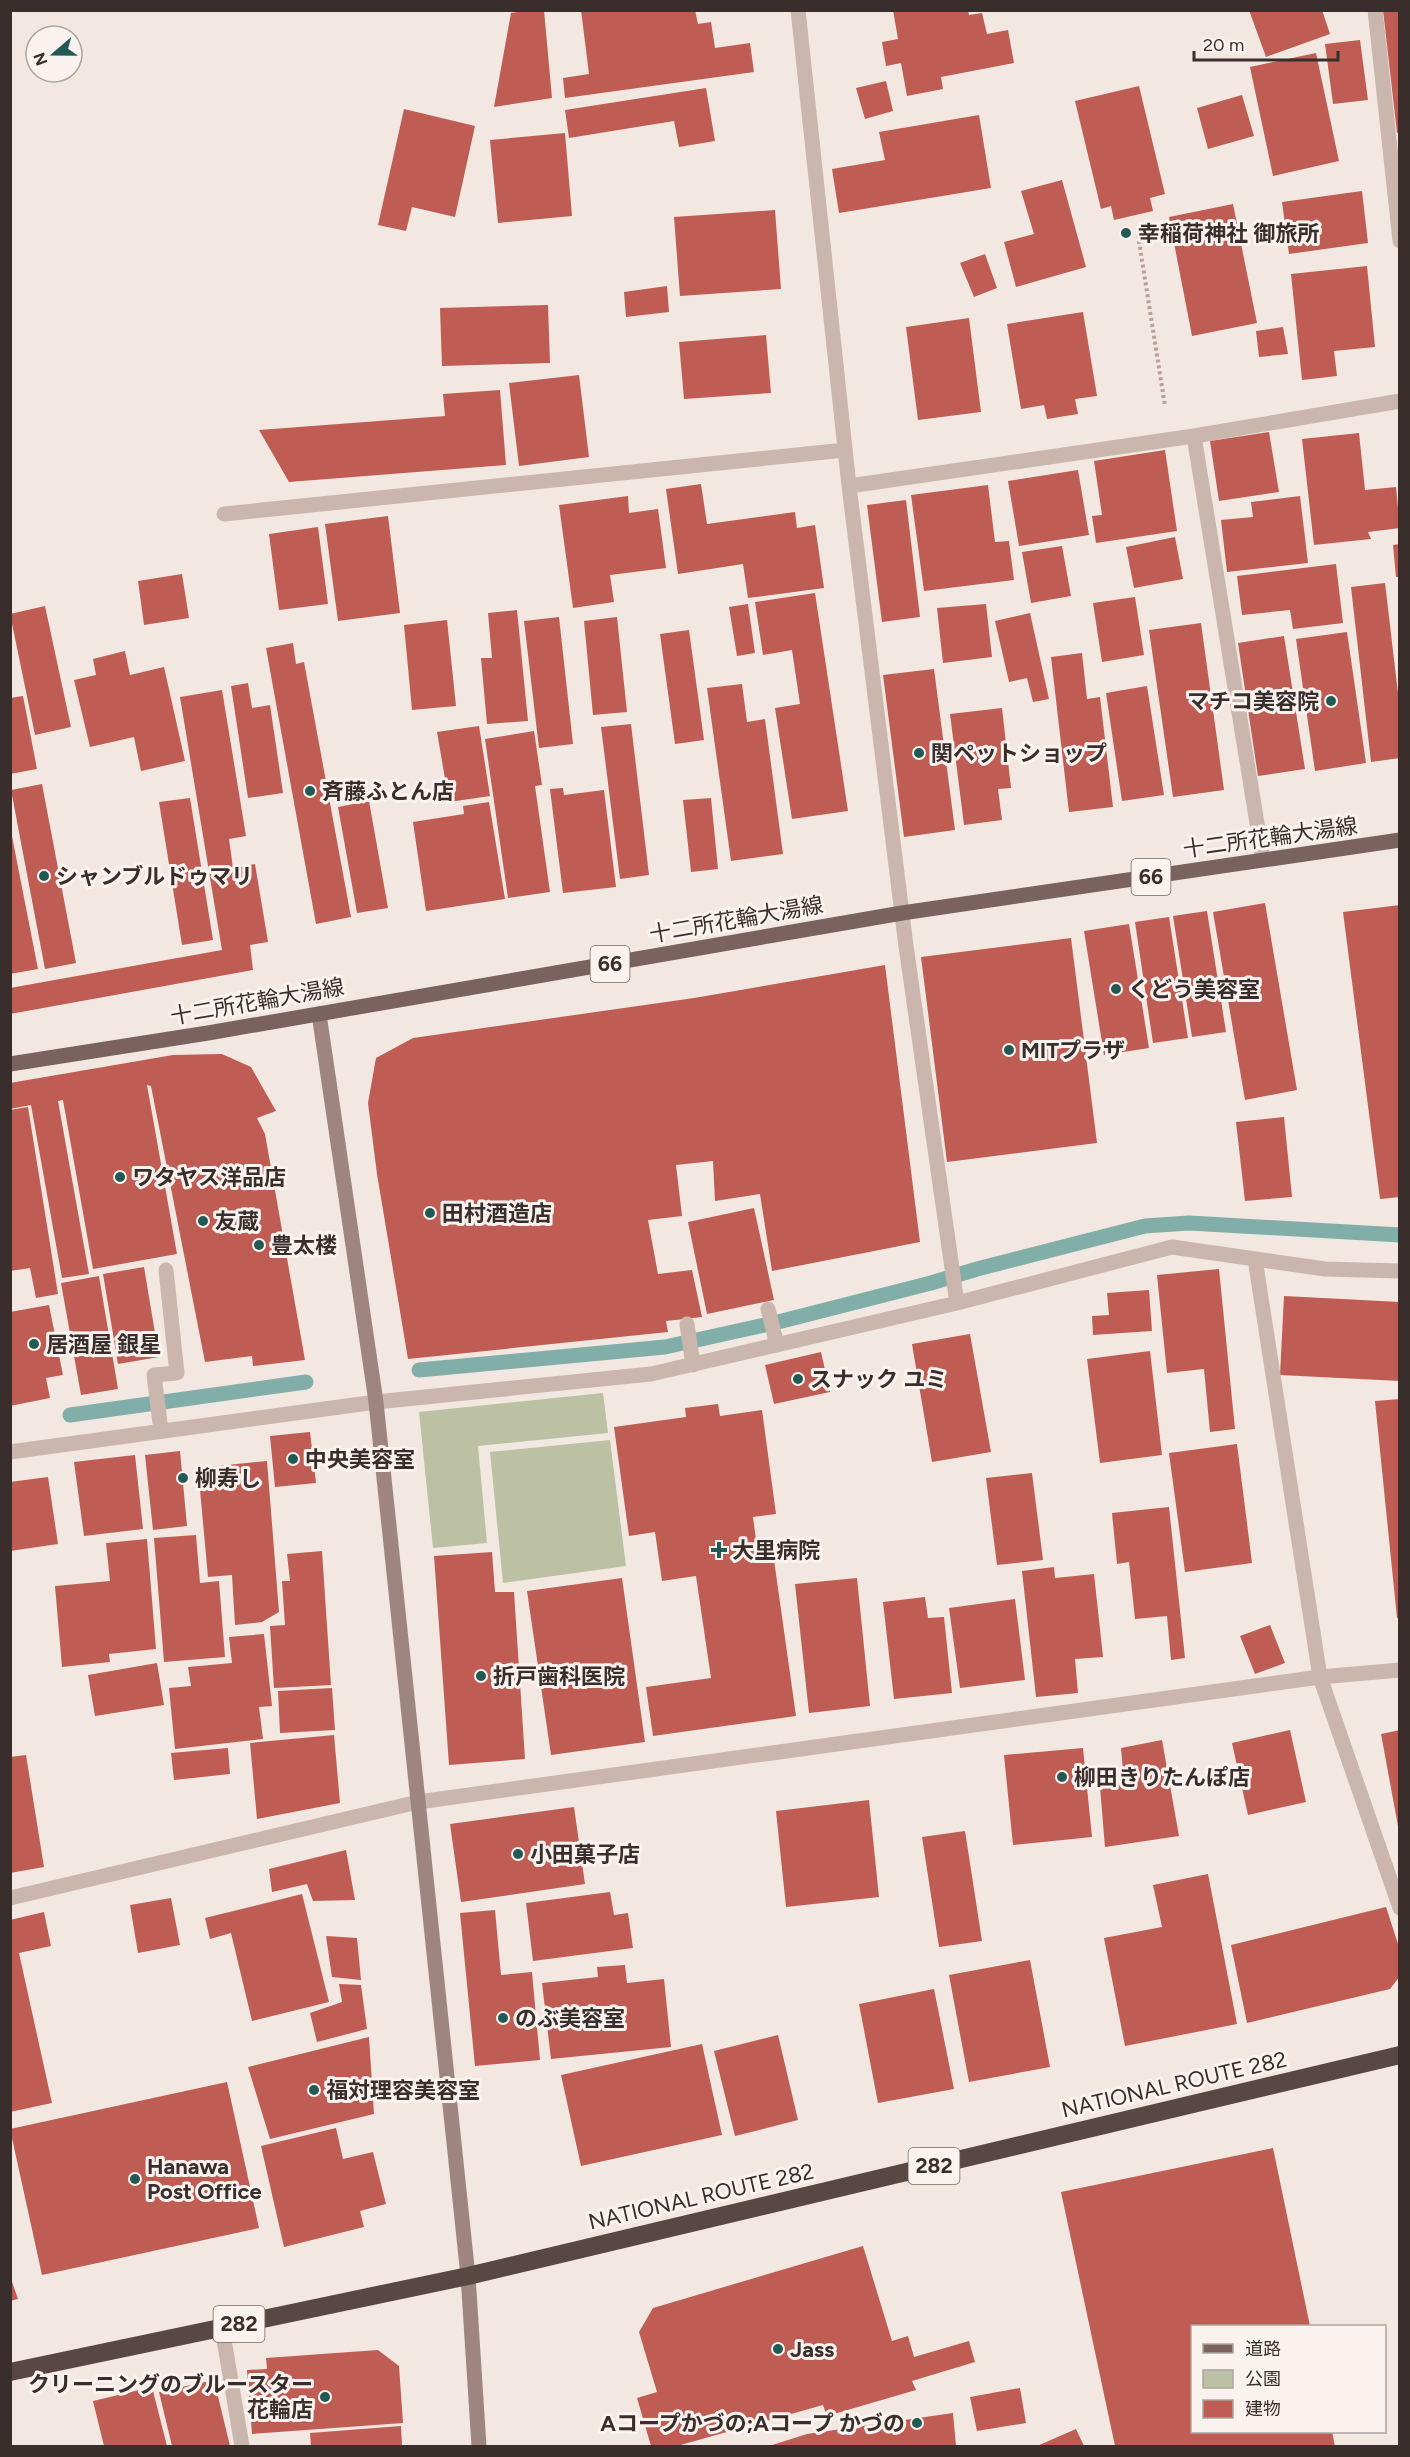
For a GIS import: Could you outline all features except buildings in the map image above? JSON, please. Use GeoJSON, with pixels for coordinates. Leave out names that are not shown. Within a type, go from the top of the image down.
{"type":"FeatureCollection","features":[{"type":"Feature","properties":{"kind":"highway","name":"NATIONAL ROUTE 282"},"geometry":{"type":"LineString","coordinates":[[10,2373],[468,2276],[1400,2055]]}},
{"type":"Feature","properties":{"kind":"main road","name":"十二所花輪大湯線"},"geometry":{"type":"LineString","coordinates":[[10,1064],[319,1014],[902,913],[1400,840]]}},
{"type":"Feature","properties":{"kind":"street"},"geometry":{"type":"LineString","coordinates":[[798,10],[849,486],[902,913],[957,1301]]}},
{"type":"Feature","properties":{"kind":"street"},"geometry":{"type":"LineString","coordinates":[[1375,10],[1400,241]]}},
{"type":"Feature","properties":{"kind":"street"},"geometry":{"type":"LineString","coordinates":[[849,486],[1194,436],[1400,401]]}},
{"type":"Feature","properties":{"kind":"street"},"geometry":{"type":"LineString","coordinates":[[1194,436],[1263,861]]}},
{"type":"Feature","properties":{"kind":"street"},"geometry":{"type":"LineString","coordinates":[[224,514],[845,450]]}},
{"type":"Feature","properties":{"kind":"street"},"geometry":{"type":"LineString","coordinates":[[319,1014],[376,1402],[468,2276],[479,2446]]}},
{"type":"Feature","properties":{"kind":"street"},"geometry":{"type":"LineString","coordinates":[[10,1452],[160,1429],[376,1402],[651,1374],[1172,1247],[1324,1269],[1400,1271]]}},
{"type":"Feature","properties":{"kind":"street"},"geometry":{"type":"LineString","coordinates":[[1255,1259],[1320,1677],[1400,1908]]}},
{"type":"Feature","properties":{"kind":"street"},"geometry":{"type":"LineString","coordinates":[[160,1429],[154,1375],[177,1373],[166,1270]]}},
{"type":"Feature","properties":{"kind":"street"},"geometry":{"type":"LineString","coordinates":[[768,1309],[777,1345]]}},
{"type":"Feature","properties":{"kind":"street"},"geometry":{"type":"LineString","coordinates":[[687,1324],[693,1365]]}},
{"type":"Feature","properties":{"kind":"street"},"geometry":{"type":"LineString","coordinates":[[10,1898],[418,1802],[1320,1677],[1400,1670]]}},
{"type":"Feature","properties":{"kind":"street"},"geometry":{"type":"LineString","coordinates":[[222,2328],[242,2446]]}},
{"type":"Feature","properties":{"kind":"path"},"geometry":{"type":"LineString","coordinates":[[1138,235],[1166,410]]}},
{"type":"Feature","properties":{"kind":"green space"},"geometry":{"type":"Polygon","coordinates":[[[603,1393],[608,1433],[478,1446],[487,1543],[433,1548],[419,1412],[603,1393]]]}},
{"type":"Feature","properties":{"kind":"green space"},"geometry":{"type":"Polygon","coordinates":[[[610,1440],[626,1566],[503,1583],[490,1452],[610,1440]]]}},
{"type":"Feature","properties":{"kind":"waterway"},"geometry":{"type":"LineString","coordinates":[[419,1370],[665,1347],[778,1322],[1145,1226],[1189,1223],[1400,1235]]}},
{"type":"Feature","properties":{"kind":"waterway"},"geometry":{"type":"LineString","coordinates":[[70,1415],[306,1382]]}},
{"type":"Feature","properties":{"kind":"place","name":"幸稲荷神社 御旅所"},"geometry":{"type":"Point","coordinates":[1126,233]}},
{"type":"Feature","properties":{"kind":"place","name":"マチコ美容院"},"geometry":{"type":"Point","coordinates":[1331,701]}},
{"type":"Feature","properties":{"kind":"place","name":"関ペットショップ"},"geometry":{"type":"Point","coordinates":[919,753]}},
{"type":"Feature","properties":{"kind":"place","name":"斉藤ふとん店"},"geometry":{"type":"Point","coordinates":[310,791]}},
{"type":"Feature","properties":{"kind":"place","name":"シャンブルドゥマリ"},"geometry":{"type":"Point","coordinates":[44,876]}},
{"type":"Feature","properties":{"kind":"place","name":"くどう美容室"},"geometry":{"type":"Point","coordinates":[1116,989]}},
{"type":"Feature","properties":{"kind":"place","name":"MITプラザ"},"geometry":{"type":"Point","coordinates":[1009,1050]}},
{"type":"Feature","properties":{"kind":"place","name":"ワタヤス洋品店"},"geometry":{"type":"Point","coordinates":[120,1177]}},
{"type":"Feature","properties":{"kind":"place","name":"田村酒造店"},"geometry":{"type":"Point","coordinates":[430,1213]}},
{"type":"Feature","properties":{"kind":"place","name":"友蔵"},"geometry":{"type":"Point","coordinates":[203,1221]}},
{"type":"Feature","properties":{"kind":"place","name":"豊太楼"},"geometry":{"type":"Point","coordinates":[259,1245]}},
{"type":"Feature","properties":{"kind":"place","name":"居酒屋 銀星"},"geometry":{"type":"Point","coordinates":[34,1344]}},
{"type":"Feature","properties":{"kind":"place","name":"スナック ユミ"},"geometry":{"type":"Point","coordinates":[798,1379]}},
{"type":"Feature","properties":{"kind":"place","name":"中央美容室"},"geometry":{"type":"Point","coordinates":[293,1459]}},
{"type":"Feature","properties":{"kind":"place","name":"柳寿し"},"geometry":{"type":"Point","coordinates":[183,1478]}},
{"type":"Feature","properties":{"kind":"place","name":"大里病院"},"geometry":{"type":"Point","coordinates":[719,1550]}},
{"type":"Feature","properties":{"kind":"place","name":"折戸歯科医院"},"geometry":{"type":"Point","coordinates":[481,1676]}},
{"type":"Feature","properties":{"kind":"place","name":"柳田きりたんぽ店"},"geometry":{"type":"Point","coordinates":[1062,1777]}},
{"type":"Feature","properties":{"kind":"place","name":"小田菓子店"},"geometry":{"type":"Point","coordinates":[518,1854]}},
{"type":"Feature","properties":{"kind":"place","name":"のぶ美容室"},"geometry":{"type":"Point","coordinates":[503,2018]}},
{"type":"Feature","properties":{"kind":"place","name":"福対理容美容室"},"geometry":{"type":"Point","coordinates":[314,2090]}},
{"type":"Feature","properties":{"kind":"place","name":"Hanawa Post Office"},"geometry":{"type":"Point","coordinates":[135,2179]}},
{"type":"Feature","properties":{"kind":"place","name":"Jass"},"geometry":{"type":"Point","coordinates":[778,2349]}},
{"type":"Feature","properties":{"kind":"place","name":"クリーニングのブルースター 花輪店"},"geometry":{"type":"Point","coordinates":[325,2397]}},
{"type":"Feature","properties":{"kind":"place","name":"Aコープかづの;Aコープ かづの"},"geometry":{"type":"Point","coordinates":[917,2423]}}]}
